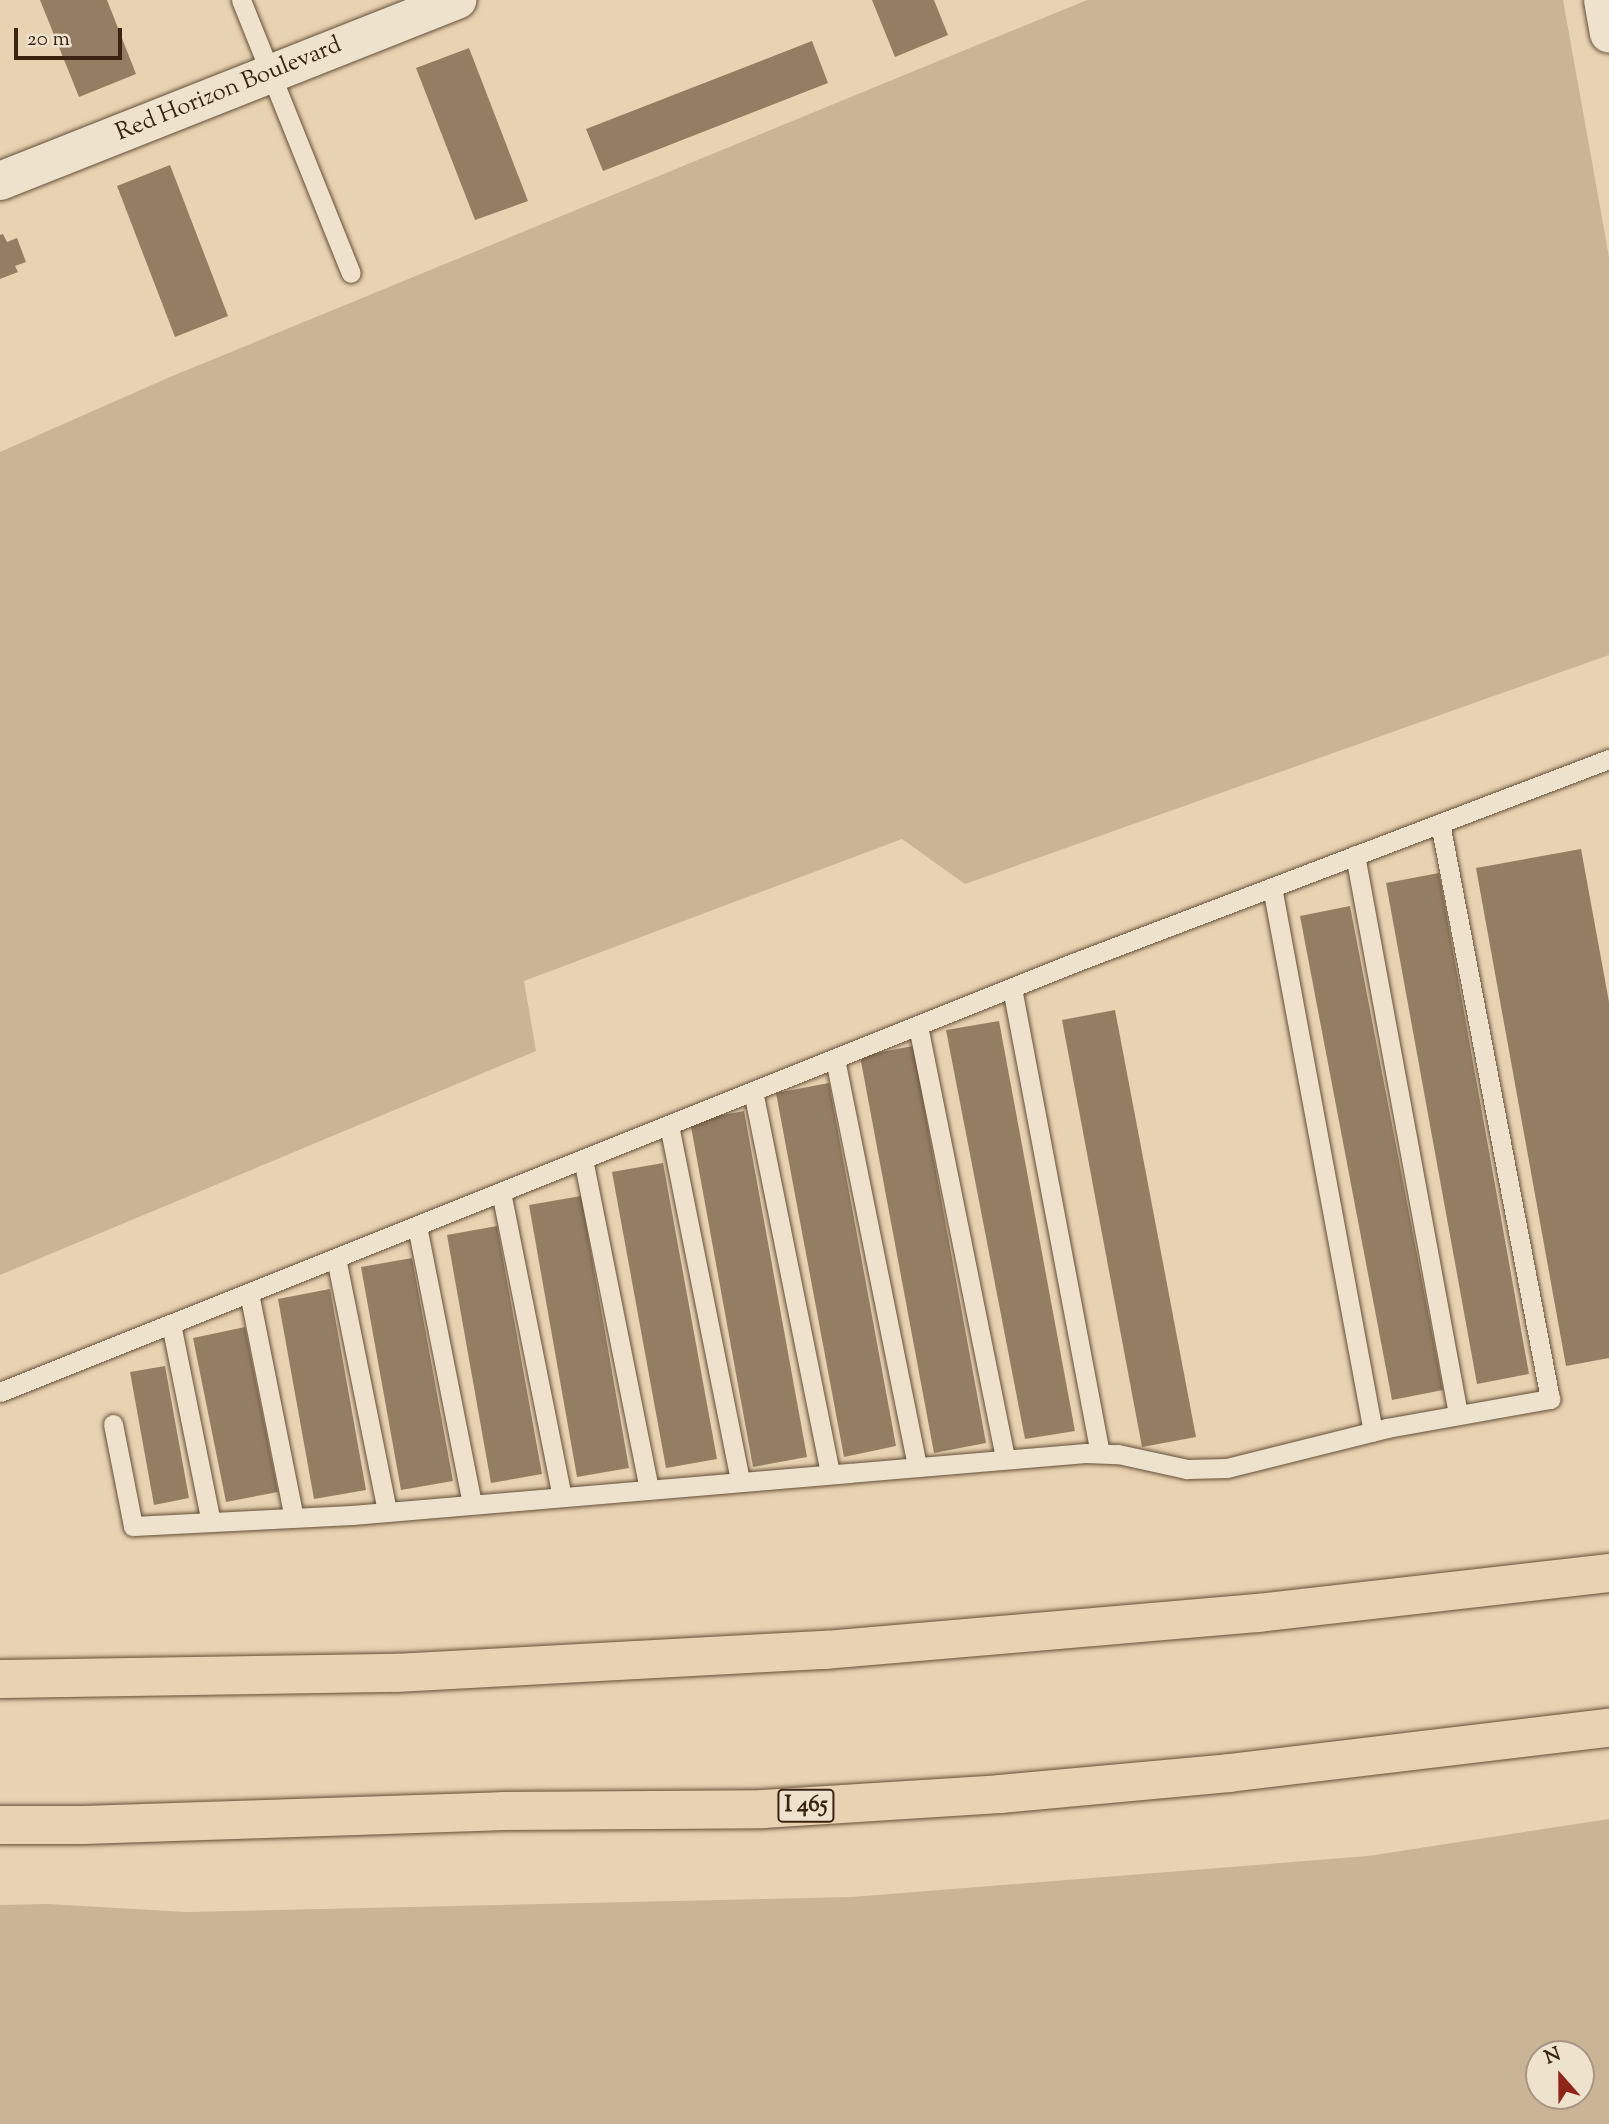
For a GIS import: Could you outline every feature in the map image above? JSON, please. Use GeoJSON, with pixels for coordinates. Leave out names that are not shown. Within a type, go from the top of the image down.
{"type":"FeatureCollection","features":[{"type":"Feature","properties":{"kind":"highway"},"geometry":{"type":"LineString","coordinates":[[0,1678],[396,1673],[825,1650],[1258,1613],[1609,1573]]}},
{"type":"Feature","properties":{"kind":"highway","name":"I 465"},"geometry":{"type":"LineString","coordinates":[[0,1825],[83,1825],[504,1811],[763,1809],[1000,1794],[1228,1773],[1609,1728]]}},
{"type":"Feature","properties":{"kind":"street","name":"Red Horizon Boulevard"},"geometry":{"type":"LineString","coordinates":[[0,181],[457,0]]}},
{"type":"Feature","properties":{"kind":"street"},"geometry":{"type":"LineString","coordinates":[[1603,0],[1609,33]]}},
{"type":"Feature","properties":{"kind":"lane"},"geometry":{"type":"LineString","coordinates":[[241,0],[351,273]]}},
{"type":"Feature","properties":{"kind":"lane"},"geometry":{"type":"LineString","coordinates":[[0,1392],[1012,988],[1609,760]]}},
{"type":"Feature","properties":{"kind":"lane"},"geometry":{"type":"LineString","coordinates":[[113,1424],[133,1525],[387,1512],[917,1466],[1100,1453],[1187,1469],[1227,1468],[1373,1432],[1458,1414],[1550,1399],[1440,823]]}},
{"type":"Feature","properties":{"kind":"lane"},"geometry":{"type":"LineString","coordinates":[[1355,855],[1458,1414]]}},
{"type":"Feature","properties":{"kind":"lane"},"geometry":{"type":"LineString","coordinates":[[1272,887],[1373,1432]]}},
{"type":"Feature","properties":{"kind":"lane"},"geometry":{"type":"LineString","coordinates":[[1012,988],[1100,1453]]}},
{"type":"Feature","properties":{"kind":"lane"},"geometry":{"type":"LineString","coordinates":[[918,1026],[1005,1459]]}},
{"type":"Feature","properties":{"kind":"lane"},"geometry":{"type":"LineString","coordinates":[[835,1059],[917,1466]]}},
{"type":"Feature","properties":{"kind":"lane"},"geometry":{"type":"LineString","coordinates":[[753,1091],[830,1474]]}},
{"type":"Feature","properties":{"kind":"lane"},"geometry":{"type":"LineString","coordinates":[[669,1125],[740,1481]]}},
{"type":"Feature","properties":{"kind":"lane"},"geometry":{"type":"LineString","coordinates":[[583,1159],[649,1489]]}},
{"type":"Feature","properties":{"kind":"lane"},"geometry":{"type":"LineString","coordinates":[[501,1192],[562,1496]]}},
{"type":"Feature","properties":{"kind":"lane"},"geometry":{"type":"LineString","coordinates":[[416,1226],[472,1504]]}},
{"type":"Feature","properties":{"kind":"lane"},"geometry":{"type":"LineString","coordinates":[[335,1258],[387,1512]]}},
{"type":"Feature","properties":{"kind":"lane"},"geometry":{"type":"LineString","coordinates":[[249,1293],[294,1518]]}},
{"type":"Feature","properties":{"kind":"lane"},"geometry":{"type":"LineString","coordinates":[[171,1324],[211,1522]]}},
{"type":"Feature","properties":{"kind":"shaded area"},"geometry":{"type":"Polygon","coordinates":[[[1087,0],[1563,0],[1609,257],[1609,655],[965,884],[902,839],[524,981],[536,1051],[0,1275],[0,452],[170,377],[1087,0]]]}},
{"type":"Feature","properties":{"kind":"shaded area"},"geometry":{"type":"Polygon","coordinates":[[[1609,1819],[1609,2124],[0,2124],[0,1905],[48,1904],[186,1912],[852,1897],[1368,1856],[1609,1819]]]}},
{"type":"Feature","properties":{"kind":"building"},"geometry":{"type":"Polygon","coordinates":[[[40,0],[107,0],[136,74],[79,97],[40,0]]]}},
{"type":"Feature","properties":{"kind":"building"},"geometry":{"type":"Polygon","coordinates":[[[872,0],[934,0],[948,35],[895,57],[872,0]]]}},
{"type":"Feature","properties":{"kind":"building"},"geometry":{"type":"Polygon","coordinates":[[[812,41],[828,83],[603,171],[586,129],[812,41]]]}},
{"type":"Feature","properties":{"kind":"building"},"geometry":{"type":"Polygon","coordinates":[[[469,48],[528,201],[475,220],[416,68],[469,48]]]}},
{"type":"Feature","properties":{"kind":"building"},"geometry":{"type":"Polygon","coordinates":[[[170,165],[228,316],[175,337],[117,186],[170,165]]]}},
{"type":"Feature","properties":{"kind":"building"},"geometry":{"type":"Polygon","coordinates":[[[3,234],[7,242],[17,238],[26,262],[15,266],[18,272],[0,279],[0,235],[3,234]]]}},
{"type":"Feature","properties":{"kind":"building"},"geometry":{"type":"Polygon","coordinates":[[[1581,849],[1609,1002],[1609,1358],[1566,1366],[1476,868],[1581,849]]]}},
{"type":"Feature","properties":{"kind":"building"},"geometry":{"type":"Polygon","coordinates":[[[1439,873],[1529,1374],[1477,1384],[1386,883],[1439,873]]]}},
{"type":"Feature","properties":{"kind":"building"},"geometry":{"type":"Polygon","coordinates":[[[1350,906],[1443,1390],[1392,1400],[1300,916],[1350,906]]]}},
{"type":"Feature","properties":{"kind":"building"},"geometry":{"type":"Polygon","coordinates":[[[1115,1010],[1196,1437],[1142,1447],[1062,1020],[1115,1010]]]}},
{"type":"Feature","properties":{"kind":"building"},"geometry":{"type":"Polygon","coordinates":[[[999,1021],[1075,1431],[1025,1439],[946,1030],[999,1021]]]}},
{"type":"Feature","properties":{"kind":"building"},"geometry":{"type":"Polygon","coordinates":[[[913,1046],[986,1443],[934,1453],[860,1056],[913,1046]]]}},
{"type":"Feature","properties":{"kind":"building"},"geometry":{"type":"Polygon","coordinates":[[[829,1083],[896,1446],[844,1457],[776,1093],[829,1083]]]}},
{"type":"Feature","properties":{"kind":"building"},"geometry":{"type":"Polygon","coordinates":[[[744,1111],[807,1457],[753,1467],[690,1121],[744,1111]]]}},
{"type":"Feature","properties":{"kind":"building"},"geometry":{"type":"Polygon","coordinates":[[[663,1163],[717,1459],[666,1468],[612,1172],[663,1163]]]}},
{"type":"Feature","properties":{"kind":"building"},"geometry":{"type":"Polygon","coordinates":[[[581,1196],[629,1468],[577,1477],[529,1205],[581,1196]]]}},
{"type":"Feature","properties":{"kind":"building"},"geometry":{"type":"Polygon","coordinates":[[[497,1226],[542,1474],[491,1483],[447,1235],[497,1226]]]}},
{"type":"Feature","properties":{"kind":"building"},"geometry":{"type":"Polygon","coordinates":[[[412,1258],[453,1481],[401,1490],[361,1267],[412,1258]]]}},
{"type":"Feature","properties":{"kind":"building"},"geometry":{"type":"Polygon","coordinates":[[[330,1289],[366,1490],[314,1499],[278,1299],[330,1289]]]}},
{"type":"Feature","properties":{"kind":"building"},"geometry":{"type":"Polygon","coordinates":[[[245,1327],[278,1492],[226,1502],[193,1338],[245,1327]]]}},
{"type":"Feature","properties":{"kind":"building"},"geometry":{"type":"Polygon","coordinates":[[[165,1366],[189,1498],[154,1505],[130,1372],[165,1366]]]}}]}
